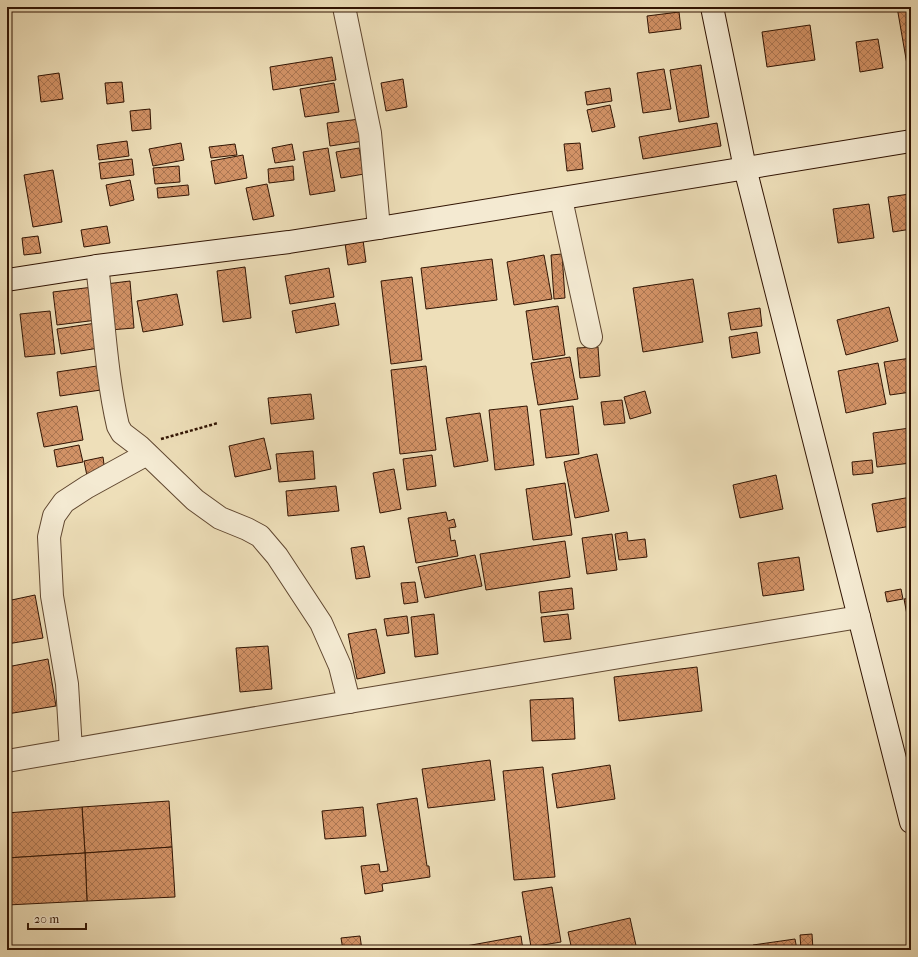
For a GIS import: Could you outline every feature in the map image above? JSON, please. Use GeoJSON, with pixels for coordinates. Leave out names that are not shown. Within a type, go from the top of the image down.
{"type":"FeatureCollection","features":[{"type":"Feature","properties":{"kind":"street"},"geometry":{"type":"LineString","coordinates":[[344,7],[370,133],[379,228]]}},
{"type":"Feature","properties":{"kind":"street"},"geometry":{"type":"LineString","coordinates":[[712,7],[745,168],[911,822]]}},
{"type":"Feature","properties":{"kind":"street"},"geometry":{"type":"LineString","coordinates":[[7,280],[97,266],[289,242],[911,141]]}},
{"type":"Feature","properties":{"kind":"street"},"geometry":{"type":"LineString","coordinates":[[561,199],[591,337]]}},
{"type":"Feature","properties":{"kind":"street"},"geometry":{"type":"LineString","coordinates":[[97,266],[102,300],[106,354],[118,426],[122,433],[143,450],[195,500],[220,518],[260,536],[277,556],[321,623],[340,666],[349,702]]}},
{"type":"Feature","properties":{"kind":"street"},"geometry":{"type":"LineString","coordinates":[[71,750],[67,684],[52,596],[49,537],[54,516],[64,502],[143,450]]}},
{"type":"Feature","properties":{"kind":"street"},"geometry":{"type":"LineString","coordinates":[[7,761],[349,702],[859,618]]}},
{"type":"Feature","properties":{"kind":"path"},"geometry":{"type":"LineString","coordinates":[[143,450],[218,423]]}},
{"type":"Feature","properties":{"kind":"building"},"geometry":{"type":"Polygon","coordinates":[[[897,7],[911,7],[911,75],[909,76],[897,7]]]}},
{"type":"Feature","properties":{"kind":"building"},"geometry":{"type":"Polygon","coordinates":[[[679,12],[681,29],[649,33],[647,16],[679,12]]]}},
{"type":"Feature","properties":{"kind":"building"},"geometry":{"type":"Polygon","coordinates":[[[810,25],[815,60],[767,67],[762,32],[810,25]]]}},
{"type":"Feature","properties":{"kind":"building"},"geometry":{"type":"Polygon","coordinates":[[[878,39],[883,68],[860,72],[856,42],[878,39]]]}},
{"type":"Feature","properties":{"kind":"building"},"geometry":{"type":"Polygon","coordinates":[[[332,57],[336,80],[273,90],[270,67],[332,57]]]}},
{"type":"Feature","properties":{"kind":"building"},"geometry":{"type":"Polygon","coordinates":[[[701,65],[709,117],[679,122],[670,70],[701,65]]]}},
{"type":"Feature","properties":{"kind":"building"},"geometry":{"type":"Polygon","coordinates":[[[664,69],[671,109],[643,113],[637,73],[664,69]]]}},
{"type":"Feature","properties":{"kind":"building"},"geometry":{"type":"Polygon","coordinates":[[[59,73],[63,99],[41,102],[38,76],[59,73]]]}},
{"type":"Feature","properties":{"kind":"building"},"geometry":{"type":"Polygon","coordinates":[[[403,79],[407,107],[386,111],[381,83],[403,79]]]}},
{"type":"Feature","properties":{"kind":"building"},"geometry":{"type":"Polygon","coordinates":[[[122,82],[124,102],[107,104],[105,83],[122,82]]]}},
{"type":"Feature","properties":{"kind":"building"},"geometry":{"type":"Polygon","coordinates":[[[334,83],[339,112],[305,117],[300,89],[334,83]]]}},
{"type":"Feature","properties":{"kind":"building"},"geometry":{"type":"Polygon","coordinates":[[[610,88],[612,101],[587,105],[585,92],[610,88]]]}},
{"type":"Feature","properties":{"kind":"building"},"geometry":{"type":"Polygon","coordinates":[[[610,105],[615,127],[592,132],[587,110],[610,105]]]}},
{"type":"Feature","properties":{"kind":"building"},"geometry":{"type":"Polygon","coordinates":[[[150,109],[151,129],[132,131],[130,111],[150,109]]]}},
{"type":"Feature","properties":{"kind":"building"},"geometry":{"type":"Polygon","coordinates":[[[360,119],[364,141],[330,146],[327,123],[360,119]]]}},
{"type":"Feature","properties":{"kind":"building"},"geometry":{"type":"Polygon","coordinates":[[[717,123],[721,146],[643,159],[639,137],[717,123]]]}},
{"type":"Feature","properties":{"kind":"building"},"geometry":{"type":"Polygon","coordinates":[[[127,141],[129,156],[99,160],[97,145],[127,141]]]}},
{"type":"Feature","properties":{"kind":"building"},"geometry":{"type":"Polygon","coordinates":[[[181,143],[184,160],[153,166],[149,149],[181,143]]]}},
{"type":"Feature","properties":{"kind":"building"},"geometry":{"type":"Polygon","coordinates":[[[580,143],[583,169],[567,171],[564,144],[580,143]]]}},
{"type":"Feature","properties":{"kind":"building"},"geometry":{"type":"Polygon","coordinates":[[[235,144],[237,155],[211,158],[209,147],[235,144]]]}},
{"type":"Feature","properties":{"kind":"building"},"geometry":{"type":"Polygon","coordinates":[[[292,144],[295,160],[275,163],[272,148],[292,144]]]}},
{"type":"Feature","properties":{"kind":"building"},"geometry":{"type":"Polygon","coordinates":[[[328,148],[335,191],[310,195],[303,152],[328,148]]]}},
{"type":"Feature","properties":{"kind":"building"},"geometry":{"type":"Polygon","coordinates":[[[359,148],[364,174],[341,178],[336,152],[359,148]]]}},
{"type":"Feature","properties":{"kind":"building"},"geometry":{"type":"Polygon","coordinates":[[[243,155],[247,178],[215,184],[211,161],[243,155]]]}},
{"type":"Feature","properties":{"kind":"building"},"geometry":{"type":"Polygon","coordinates":[[[132,159],[134,175],[101,179],[99,163],[132,159]]]}},
{"type":"Feature","properties":{"kind":"building"},"geometry":{"type":"Polygon","coordinates":[[[179,166],[180,182],[155,184],[153,168],[179,166]]]}},
{"type":"Feature","properties":{"kind":"building"},"geometry":{"type":"Polygon","coordinates":[[[293,166],[294,180],[269,183],[268,169],[293,166]]]}},
{"type":"Feature","properties":{"kind":"building"},"geometry":{"type":"Polygon","coordinates":[[[53,170],[62,222],[33,227],[24,175],[53,170]]]}},
{"type":"Feature","properties":{"kind":"building"},"geometry":{"type":"Polygon","coordinates":[[[130,180],[134,200],[110,206],[106,185],[130,180]]]}},
{"type":"Feature","properties":{"kind":"building"},"geometry":{"type":"Polygon","coordinates":[[[267,184],[274,216],[253,220],[246,188],[267,184]]]}},
{"type":"Feature","properties":{"kind":"building"},"geometry":{"type":"Polygon","coordinates":[[[188,185],[189,195],[158,198],[157,188],[188,185]]]}},
{"type":"Feature","properties":{"kind":"building"},"geometry":{"type":"Polygon","coordinates":[[[7,192],[11,216],[7,216],[7,192]]]}},
{"type":"Feature","properties":{"kind":"building"},"geometry":{"type":"Polygon","coordinates":[[[910,194],[911,229],[893,232],[888,197],[910,194]]]}},
{"type":"Feature","properties":{"kind":"building"},"geometry":{"type":"Polygon","coordinates":[[[869,204],[874,238],[838,243],[833,209],[869,204]]]}},
{"type":"Feature","properties":{"kind":"building"},"geometry":{"type":"Polygon","coordinates":[[[107,226],[110,243],[84,247],[81,230],[107,226]]]}},
{"type":"Feature","properties":{"kind":"building"},"geometry":{"type":"Polygon","coordinates":[[[38,236],[41,253],[24,255],[22,238],[38,236]]]}},
{"type":"Feature","properties":{"kind":"building"},"geometry":{"type":"Polygon","coordinates":[[[363,240],[366,262],[348,265],[345,243],[363,240]]]}},
{"type":"Feature","properties":{"kind":"building"},"geometry":{"type":"Polygon","coordinates":[[[562,254],[565,298],[554,299],[551,255],[562,254]]]}},
{"type":"Feature","properties":{"kind":"building"},"geometry":{"type":"Polygon","coordinates":[[[544,255],[552,299],[514,305],[507,262],[544,255]]]}},
{"type":"Feature","properties":{"kind":"building"},"geometry":{"type":"Polygon","coordinates":[[[492,259],[497,300],[426,309],[421,268],[492,259]]]}},
{"type":"Feature","properties":{"kind":"building"},"geometry":{"type":"Polygon","coordinates":[[[245,267],[251,318],[223,322],[217,271],[245,267]]]}},
{"type":"Feature","properties":{"kind":"building"},"geometry":{"type":"Polygon","coordinates":[[[329,268],[334,297],[290,304],[285,276],[329,268]]]}},
{"type":"Feature","properties":{"kind":"building"},"geometry":{"type":"Polygon","coordinates":[[[412,277],[422,360],[391,364],[381,281],[412,277]]]}},
{"type":"Feature","properties":{"kind":"building"},"geometry":{"type":"Polygon","coordinates":[[[693,279],[703,342],[643,352],[633,288],[693,279]]]}},
{"type":"Feature","properties":{"kind":"building"},"geometry":{"type":"Polygon","coordinates":[[[130,281],[134,328],[110,330],[106,284],[130,281]]]}},
{"type":"Feature","properties":{"kind":"building"},"geometry":{"type":"Polygon","coordinates":[[[93,287],[97,320],[57,325],[53,292],[93,287]]]}},
{"type":"Feature","properties":{"kind":"building"},"geometry":{"type":"Polygon","coordinates":[[[177,294],[183,325],[143,332],[137,301],[177,294]]]}},
{"type":"Feature","properties":{"kind":"building"},"geometry":{"type":"Polygon","coordinates":[[[335,303],[339,325],[296,333],[292,311],[335,303]]]}},
{"type":"Feature","properties":{"kind":"building"},"geometry":{"type":"Polygon","coordinates":[[[558,306],[565,355],[533,360],[526,311],[558,306]]]}},
{"type":"Feature","properties":{"kind":"building"},"geometry":{"type":"Polygon","coordinates":[[[889,307],[898,341],[846,355],[837,320],[889,307]]]}},
{"type":"Feature","properties":{"kind":"building"},"geometry":{"type":"Polygon","coordinates":[[[760,308],[762,326],[731,330],[728,313],[760,308]]]}},
{"type":"Feature","properties":{"kind":"building"},"geometry":{"type":"Polygon","coordinates":[[[50,311],[55,354],[25,357],[20,314],[50,311]]]}},
{"type":"Feature","properties":{"kind":"building"},"geometry":{"type":"Polygon","coordinates":[[[96,323],[99,348],[61,354],[57,329],[96,323]]]}},
{"type":"Feature","properties":{"kind":"building"},"geometry":{"type":"Polygon","coordinates":[[[757,332],[760,353],[732,358],[729,337],[757,332]]]}},
{"type":"Feature","properties":{"kind":"building"},"geometry":{"type":"Polygon","coordinates":[[[598,347],[600,376],[580,378],[577,348],[598,347]]]}},
{"type":"Feature","properties":{"kind":"building"},"geometry":{"type":"Polygon","coordinates":[[[570,357],[578,399],[538,405],[531,363],[570,357]]]}},
{"type":"Feature","properties":{"kind":"building"},"geometry":{"type":"Polygon","coordinates":[[[911,358],[911,392],[890,395],[884,362],[911,358]]]}},
{"type":"Feature","properties":{"kind":"building"},"geometry":{"type":"Polygon","coordinates":[[[878,363],[886,404],[846,413],[838,371],[878,363]]]}},
{"type":"Feature","properties":{"kind":"building"},"geometry":{"type":"Polygon","coordinates":[[[97,366],[101,390],[60,396],[57,372],[97,366]]]}},
{"type":"Feature","properties":{"kind":"building"},"geometry":{"type":"Polygon","coordinates":[[[426,366],[436,450],[400,454],[391,370],[426,366]]]}},
{"type":"Feature","properties":{"kind":"building"},"geometry":{"type":"Polygon","coordinates":[[[645,391],[651,413],[630,419],[624,397],[645,391]]]}},
{"type":"Feature","properties":{"kind":"building"},"geometry":{"type":"Polygon","coordinates":[[[311,394],[314,419],[271,424],[268,398],[311,394]]]}},
{"type":"Feature","properties":{"kind":"building"},"geometry":{"type":"Polygon","coordinates":[[[622,400],[625,423],[604,425],[601,402],[622,400]]]}},
{"type":"Feature","properties":{"kind":"building"},"geometry":{"type":"Polygon","coordinates":[[[77,406],[83,440],[44,447],[37,413],[77,406]]]}},
{"type":"Feature","properties":{"kind":"building"},"geometry":{"type":"Polygon","coordinates":[[[527,406],[534,465],[495,470],[489,410],[527,406]]]}},
{"type":"Feature","properties":{"kind":"building"},"geometry":{"type":"Polygon","coordinates":[[[573,406],[579,454],[546,458],[540,410],[573,406]]]}},
{"type":"Feature","properties":{"kind":"building"},"geometry":{"type":"Polygon","coordinates":[[[480,413],[488,461],[454,467],[446,418],[480,413]]]}},
{"type":"Feature","properties":{"kind":"building"},"geometry":{"type":"Polygon","coordinates":[[[910,428],[911,463],[877,467],[873,433],[910,428]]]}},
{"type":"Feature","properties":{"kind":"building"},"geometry":{"type":"Polygon","coordinates":[[[264,438],[271,469],[235,477],[229,446],[264,438]]]}},
{"type":"Feature","properties":{"kind":"building"},"geometry":{"type":"Polygon","coordinates":[[[79,445],[83,462],[57,467],[54,450],[79,445]]]}},
{"type":"Feature","properties":{"kind":"building"},"geometry":{"type":"Polygon","coordinates":[[[313,451],[315,479],[279,482],[276,454],[313,451]]]}},
{"type":"Feature","properties":{"kind":"building"},"geometry":{"type":"Polygon","coordinates":[[[597,454],[609,511],[575,518],[564,462],[597,454]]]}},
{"type":"Feature","properties":{"kind":"building"},"geometry":{"type":"Polygon","coordinates":[[[432,455],[436,486],[407,490],[403,459],[432,455]]]}},
{"type":"Feature","properties":{"kind":"building"},"geometry":{"type":"Polygon","coordinates":[[[103,457],[105,472],[87,476],[84,461],[103,457]]]}},
{"type":"Feature","properties":{"kind":"building"},"geometry":{"type":"Polygon","coordinates":[[[872,460],[873,473],[853,475],[852,462],[872,460]]]}},
{"type":"Feature","properties":{"kind":"building"},"geometry":{"type":"Polygon","coordinates":[[[394,469],[401,509],[380,513],[373,473],[394,469]]]}},
{"type":"Feature","properties":{"kind":"building"},"geometry":{"type":"Polygon","coordinates":[[[776,475],[783,509],[740,518],[733,485],[776,475]]]}},
{"type":"Feature","properties":{"kind":"building"},"geometry":{"type":"Polygon","coordinates":[[[565,483],[572,535],[533,540],[526,489],[565,483]]]}},
{"type":"Feature","properties":{"kind":"building"},"geometry":{"type":"Polygon","coordinates":[[[336,486],[339,511],[288,516],[286,491],[336,486]]]}},
{"type":"Feature","properties":{"kind":"building"},"geometry":{"type":"Polygon","coordinates":[[[911,497],[911,526],[877,532],[872,504],[911,497]]]}},
{"type":"Feature","properties":{"kind":"building"},"geometry":{"type":"Polygon","coordinates":[[[446,512],[448,521],[454,519],[456,527],[449,528],[451,541],[455,540],[458,556],[416,563],[408,518],[446,512]]]}},
{"type":"Feature","properties":{"kind":"building"},"geometry":{"type":"Polygon","coordinates":[[[627,532],[628,541],[645,539],[647,557],[619,560],[615,534],[627,532]]]}},
{"type":"Feature","properties":{"kind":"building"},"geometry":{"type":"Polygon","coordinates":[[[612,534],[617,570],[587,574],[582,538],[612,534]]]}},
{"type":"Feature","properties":{"kind":"building"},"geometry":{"type":"Polygon","coordinates":[[[565,541],[570,577],[486,590],[480,554],[565,541]]]}},
{"type":"Feature","properties":{"kind":"building"},"geometry":{"type":"Polygon","coordinates":[[[7,543],[11,561],[7,562],[7,543]]]}},
{"type":"Feature","properties":{"kind":"building"},"geometry":{"type":"Polygon","coordinates":[[[364,546],[370,577],[356,579],[351,548],[364,546]]]}},
{"type":"Feature","properties":{"kind":"building"},"geometry":{"type":"Polygon","coordinates":[[[475,555],[482,586],[425,598],[418,567],[475,555]]]}},
{"type":"Feature","properties":{"kind":"building"},"geometry":{"type":"Polygon","coordinates":[[[799,557],[804,590],[763,596],[758,563],[799,557]]]}},
{"type":"Feature","properties":{"kind":"building"},"geometry":{"type":"Polygon","coordinates":[[[415,582],[418,602],[404,604],[401,583],[415,582]]]}},
{"type":"Feature","properties":{"kind":"building"},"geometry":{"type":"Polygon","coordinates":[[[572,588],[574,609],[541,613],[539,592],[572,588]]]}},
{"type":"Feature","properties":{"kind":"building"},"geometry":{"type":"Polygon","coordinates":[[[901,589],[903,599],[887,602],[885,592],[901,589]]]}},
{"type":"Feature","properties":{"kind":"building"},"geometry":{"type":"Polygon","coordinates":[[[35,595],[43,638],[7,644],[7,601],[35,595]]]}},
{"type":"Feature","properties":{"kind":"building"},"geometry":{"type":"Polygon","coordinates":[[[911,598],[911,620],[908,620],[904,599],[911,598]]]}},
{"type":"Feature","properties":{"kind":"building"},"geometry":{"type":"Polygon","coordinates":[[[434,614],[438,654],[415,657],[411,617],[434,614]]]}},
{"type":"Feature","properties":{"kind":"building"},"geometry":{"type":"Polygon","coordinates":[[[568,614],[571,639],[544,642],[541,617],[568,614]]]}},
{"type":"Feature","properties":{"kind":"building"},"geometry":{"type":"Polygon","coordinates":[[[407,616],[409,633],[387,636],[384,619],[407,616]]]}},
{"type":"Feature","properties":{"kind":"building"},"geometry":{"type":"Polygon","coordinates":[[[376,629],[385,673],[357,679],[348,634],[376,629]]]}},
{"type":"Feature","properties":{"kind":"building"},"geometry":{"type":"Polygon","coordinates":[[[268,646],[272,689],[240,692],[236,648],[268,646]]]}},
{"type":"Feature","properties":{"kind":"building"},"geometry":{"type":"Polygon","coordinates":[[[48,659],[56,706],[7,714],[7,667],[48,659]]]}},
{"type":"Feature","properties":{"kind":"building"},"geometry":{"type":"Polygon","coordinates":[[[697,667],[702,711],[619,721],[614,677],[697,667]]]}},
{"type":"Feature","properties":{"kind":"building"},"geometry":{"type":"Polygon","coordinates":[[[573,698],[575,739],[532,741],[530,700],[573,698]]]}},
{"type":"Feature","properties":{"kind":"building"},"geometry":{"type":"Polygon","coordinates":[[[490,760],[495,800],[428,808],[422,769],[490,760]]]}},
{"type":"Feature","properties":{"kind":"building"},"geometry":{"type":"Polygon","coordinates":[[[610,765],[615,799],[557,808],[552,774],[610,765]]]}},
{"type":"Feature","properties":{"kind":"building"},"geometry":{"type":"Polygon","coordinates":[[[543,767],[555,877],[514,880],[503,771],[543,767]]]}},
{"type":"Feature","properties":{"kind":"building"},"geometry":{"type":"Polygon","coordinates":[[[417,798],[430,877],[382,884],[383,891],[365,894],[361,866],[379,864],[380,872],[388,871],[377,804],[417,798]]]}},
{"type":"Feature","properties":{"kind":"building"},"geometry":{"type":"Polygon","coordinates":[[[169,801],[172,847],[85,853],[82,807],[169,801]]]}},
{"type":"Feature","properties":{"kind":"building"},"geometry":{"type":"Polygon","coordinates":[[[82,807],[85,853],[7,858],[7,813],[82,807]]]}},
{"type":"Feature","properties":{"kind":"building"},"geometry":{"type":"Polygon","coordinates":[[[363,807],[366,836],[325,839],[322,811],[363,807]]]}},
{"type":"Feature","properties":{"kind":"building"},"geometry":{"type":"Polygon","coordinates":[[[172,847],[175,897],[87,901],[85,853],[172,847]]]}},
{"type":"Feature","properties":{"kind":"building"},"geometry":{"type":"Polygon","coordinates":[[[85,853],[87,901],[7,905],[7,858],[85,853]]]}},
{"type":"Feature","properties":{"kind":"building"},"geometry":{"type":"Polygon","coordinates":[[[552,887],[561,942],[531,947],[522,892],[552,887]]]}},
{"type":"Feature","properties":{"kind":"building"},"geometry":{"type":"Polygon","coordinates":[[[630,918],[637,950],[572,950],[568,932],[630,918]]]}},
{"type":"Feature","properties":{"kind":"building"},"geometry":{"type":"Polygon","coordinates":[[[812,934],[813,950],[801,950],[800,935],[812,934]]]}},
{"type":"Feature","properties":{"kind":"building"},"geometry":{"type":"Polygon","coordinates":[[[360,936],[362,950],[343,950],[341,938],[360,936]]]}},
{"type":"Feature","properties":{"kind":"building"},"geometry":{"type":"Polygon","coordinates":[[[521,936],[523,950],[444,950],[521,936]]]}},
{"type":"Feature","properties":{"kind":"building"},"geometry":{"type":"Polygon","coordinates":[[[795,939],[797,950],[754,950],[753,945],[795,939]]]}}]}
